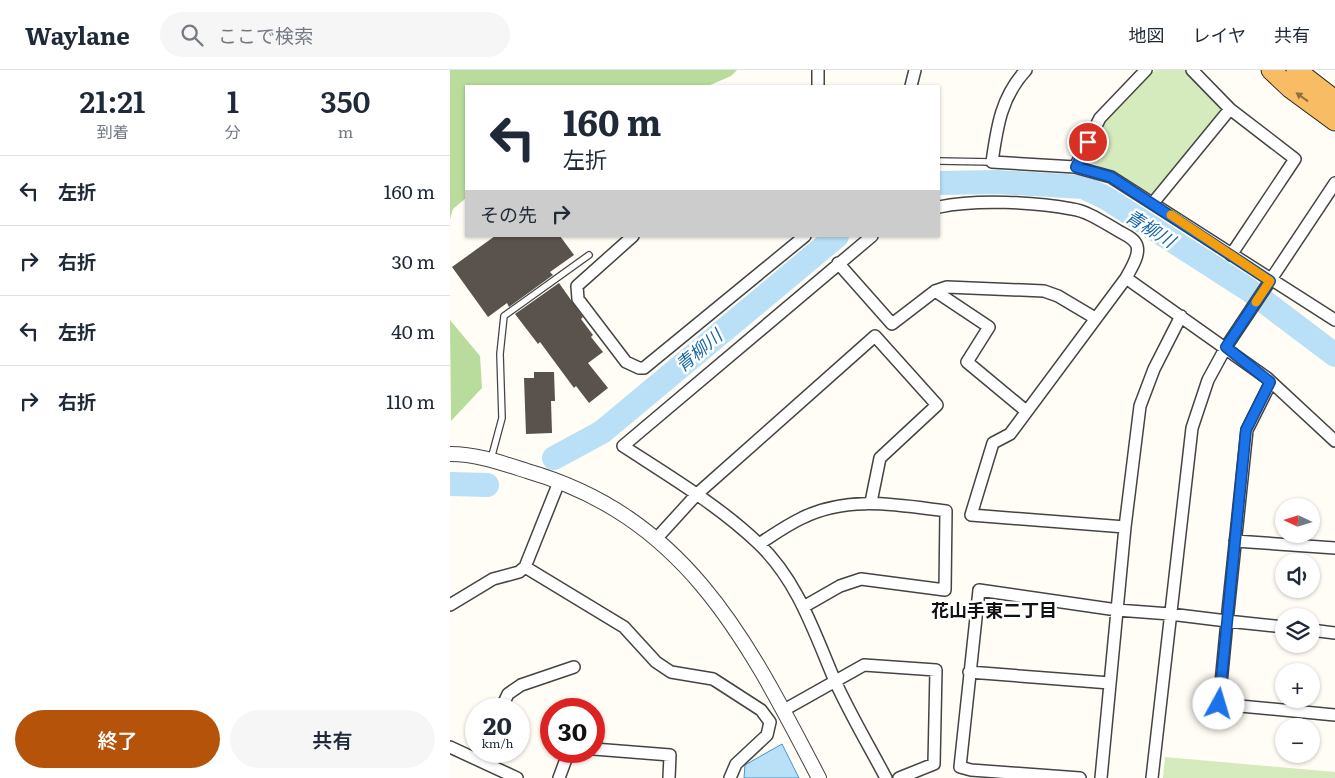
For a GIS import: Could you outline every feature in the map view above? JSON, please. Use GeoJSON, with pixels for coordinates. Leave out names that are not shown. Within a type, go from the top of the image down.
{"type":"FeatureCollection","features":[{"type":"Feature","properties":{"kind":"highway"},"geometry":{"type":"LineString","coordinates":[[1271,70],[1290,88],[1335,121]]}},
{"type":"Feature","properties":{"kind":"highway"},"geometry":{"type":"LineString","coordinates":[[1296,70],[1335,100]]}},
{"type":"Feature","properties":{"kind":"street"},"geometry":{"type":"LineString","coordinates":[[818,70],[818,85]]}},
{"type":"Feature","properties":{"kind":"street"},"geometry":{"type":"LineString","coordinates":[[911,85],[915,70]]}},
{"type":"Feature","properties":{"kind":"street"},"geometry":{"type":"LineString","coordinates":[[1026,70],[1007,94],[998,119],[992,162],[1076,167],[1111,177],[1270,281],[1335,320]]}},
{"type":"Feature","properties":{"kind":"street"},"geometry":{"type":"LineString","coordinates":[[1076,167],[1100,118],[1146,70]]}},
{"type":"Feature","properties":{"kind":"street"},"geometry":{"type":"LineString","coordinates":[[1192,70],[1230,109],[1295,158],[1231,254]]}},
{"type":"Feature","properties":{"kind":"street"},"geometry":{"type":"LineString","coordinates":[[1153,203],[1230,109]]}},
{"type":"Feature","properties":{"kind":"street"},"geometry":{"type":"LineString","coordinates":[[1152,778],[1192,428],[1208,380],[1226,347],[1334,185]]}},
{"type":"Feature","properties":{"kind":"street"},"geometry":{"type":"LineString","coordinates":[[940,206],[1007,203],[1074,209],[1101,221],[1134,240],[1138,247],[1137,254],[1126,278],[1010,434],[993,443],[990,448],[971,515],[1125,527]]}},
{"type":"Feature","properties":{"kind":"street"},"geometry":{"type":"LineString","coordinates":[[632,237],[577,286],[576,291],[578,299],[626,362],[639,368],[644,368],[804,237]]}},
{"type":"Feature","properties":{"kind":"street"},"geometry":{"type":"LineString","coordinates":[[871,237],[623,446],[697,494],[759,544],[784,574],[805,606],[836,682],[886,778]]}},
{"type":"Feature","properties":{"kind":"street"},"geometry":{"type":"LineString","coordinates":[[838,263],[892,324],[935,291],[946,287],[1044,291],[1058,296],[1095,318]]}},
{"type":"Feature","properties":{"kind":"street"},"geometry":{"type":"LineString","coordinates":[[1126,278],[1226,347],[1270,382],[1326,435],[1335,441]]}},
{"type":"Feature","properties":{"kind":"street"},"geometry":{"type":"LineString","coordinates":[[935,291],[989,327],[967,362],[1026,411]]}},
{"type":"Feature","properties":{"kind":"street"},"geometry":{"type":"LineString","coordinates":[[1101,778],[1125,527],[1140,406],[1154,369],[1181,316]]}},
{"type":"Feature","properties":{"kind":"street"},"geometry":{"type":"LineString","coordinates":[[656,539],[697,494],[875,336],[937,405],[880,458],[871,502]]}},
{"type":"Feature","properties":{"kind":"street"},"geometry":{"type":"LineString","coordinates":[[1270,382],[1246,430],[1219,704],[1335,715]]}},
{"type":"Feature","properties":{"kind":"street"},"geometry":{"type":"LineString","coordinates":[[450,454],[491,459],[559,482],[609,506],[634,521],[656,539],[689,571],[730,621],[759,665],[819,778]]}},
{"type":"Feature","properties":{"kind":"street"},"geometry":{"type":"LineString","coordinates":[[450,604],[493,579],[520,572],[525,568],[559,482]]}},
{"type":"Feature","properties":{"kind":"street"},"geometry":{"type":"LineString","coordinates":[[759,544],[803,517],[839,506],[871,502],[946,510],[945,590],[861,579],[840,586],[805,606]]}},
{"type":"Feature","properties":{"kind":"street"},"geometry":{"type":"LineString","coordinates":[[1235,541],[1335,548]]}},
{"type":"Feature","properties":{"kind":"street"},"geometry":{"type":"LineString","coordinates":[[525,568],[624,627],[656,662],[671,672],[713,679],[761,710],[770,722],[767,735],[736,764],[730,778]]}},
{"type":"Feature","properties":{"kind":"street"},"geometry":{"type":"LineString","coordinates":[[1080,778],[971,770],[960,767],[979,590],[1117,610],[1275,626]]}},
{"type":"Feature","properties":{"kind":"street"},"geometry":{"type":"LineString","coordinates":[[1320,631],[1335,633]]}},
{"type":"Feature","properties":{"kind":"street"},"geometry":{"type":"LineString","coordinates":[[784,710],[864,665],[936,670],[934,764],[900,778]]}},
{"type":"Feature","properties":{"kind":"street"},"geometry":{"type":"LineString","coordinates":[[506,698],[508,694],[520,685],[574,667]]}},
{"type":"Feature","properties":{"kind":"street"},"geometry":{"type":"LineString","coordinates":[[969,672],[1110,683]]}},
{"type":"Feature","properties":{"kind":"street"},"geometry":{"type":"LineString","coordinates":[[450,748],[465,752]]}},
{"type":"Feature","properties":{"kind":"street"},"geometry":{"type":"LineString","coordinates":[[605,750],[670,755],[669,778]]}},
{"type":"Feature","properties":{"kind":"street"},"geometry":{"type":"LineString","coordinates":[[492,763],[517,778]]}},
{"type":"Feature","properties":{"kind":"street"},"geometry":{"type":"LineString","coordinates":[[558,778],[564,763]]}},
{"type":"Feature","properties":{"kind":"lane"},"geometry":{"type":"LineString","coordinates":[[940,161],[992,162]]}},
{"type":"Feature","properties":{"kind":"lane"},"geometry":{"type":"LineString","coordinates":[[491,459],[502,418],[500,354],[504,316],[590,254]]}},
{"type":"Feature","properties":{"kind":"green space"},"geometry":{"type":"Polygon","coordinates":[[[450,70],[737,70],[731,76],[710,85],[465,85],[465,199],[453,209],[450,219],[450,70]]]}},
{"type":"Feature","properties":{"kind":"green space"},"geometry":{"type":"Polygon","coordinates":[[[1155,70],[1185,70],[1222,110],[1153,195],[1093,163],[1102,125],[1155,70]]]}},
{"type":"Feature","properties":{"kind":"green space"},"geometry":{"type":"Polygon","coordinates":[[[450,320],[480,356],[482,388],[451,421],[450,320]]]}},
{"type":"Feature","properties":{"kind":"green space"},"geometry":{"type":"Polygon","coordinates":[[[1165,757],[1335,772],[1335,778],[1163,778],[1165,757]]]}},
{"type":"Feature","properties":{"kind":"water"},"geometry":{"type":"Polygon","coordinates":[[[782,744],[799,778],[744,778],[745,765],[782,744]]]}},
{"type":"Feature","properties":{"kind":"building"},"geometry":{"type":"Polygon","coordinates":[[[494,237],[561,237],[574,255],[550,272],[553,275],[509,307],[507,303],[488,317],[452,267],[494,237]]]}},
{"type":"Feature","properties":{"kind":"building"},"geometry":{"type":"Polygon","coordinates":[[[559,283],[583,317],[581,319],[593,335],[591,337],[603,352],[588,363],[608,388],[589,403],[576,386],[574,388],[540,342],[538,344],[515,314],[559,283]]]}},
{"type":"Feature","properties":{"kind":"building"},"geometry":{"type":"Polygon","coordinates":[[[534,372],[554,372],[555,401],[551,401],[552,433],[526,434],[524,378],[534,378],[534,372]]]}},
{"type":"Feature","properties":{"kind":"waterway","name":"青柳川"},"geometry":{"type":"LineString","coordinates":[[940,183],[997,182],[1083,187],[1106,198],[1249,290],[1335,355]]}},
{"type":"Feature","properties":{"kind":"waterway","name":"青柳川"},"geometry":{"type":"LineString","coordinates":[[554,458],[602,432],[836,237]]}},
{"type":"Feature","properties":{"kind":"waterway","name":"青柳川"},"geometry":{"type":"LineString","coordinates":[[450,484],[487,485]]}},
{"type":"Feature","properties":{"kind":"slow traffic"},"geometry":{"type":"LineString","coordinates":[[1171,215],[1270,281],[1256,302]]}},
{"type":"Feature","properties":{"kind":"district","name":"花山手東二丁目"},"geometry":{"type":"Point","coordinates":[994,611]}},
{"type":"Feature","properties":{"kind":"route"},"geometry":{"type":"LineString","coordinates":[[1088,142],[1076,167],[1111,177],[1270,281],[1226,347],[1270,382],[1246,430],[1219,704]]}}]}
